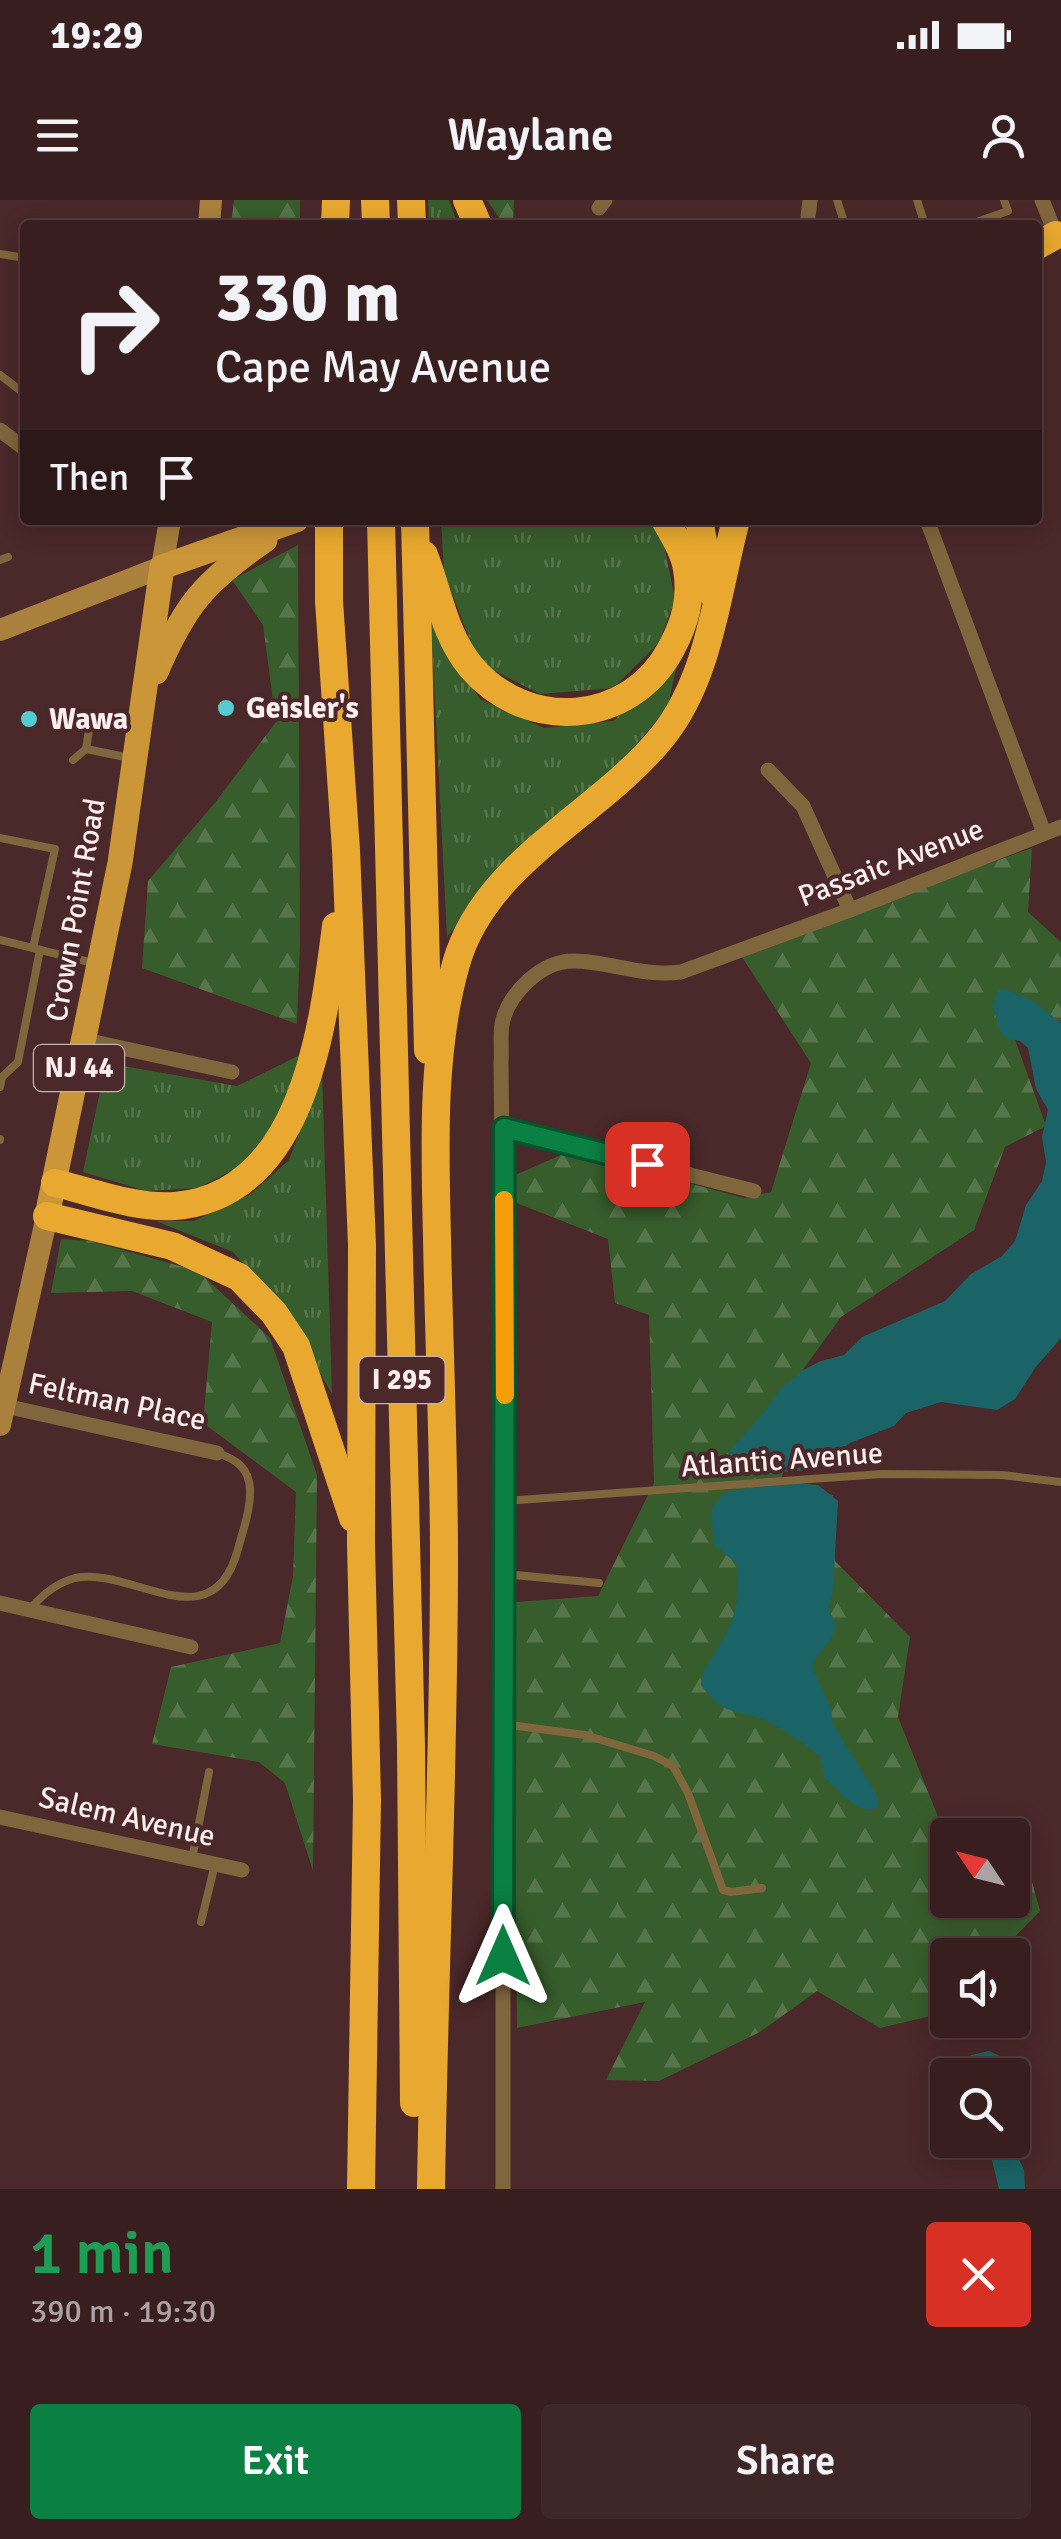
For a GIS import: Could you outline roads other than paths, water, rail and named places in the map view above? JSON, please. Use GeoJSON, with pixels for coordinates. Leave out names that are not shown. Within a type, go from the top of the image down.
{"type":"FeatureCollection","features":[{"type":"Feature","properties":{"kind":"highway","name":"I 295"},"geometry":{"type":"LineString","coordinates":[[329,525],[329,600],[346,850],[362,1245],[361,1544],[367,1800],[361,2189]]}},
{"type":"Feature","properties":{"kind":"highway","name":"I 295"},"geometry":{"type":"LineString","coordinates":[[381,525],[410,1707],[415,2189]]}},
{"type":"Feature","properties":{"kind":"highway"},"geometry":{"type":"LineString","coordinates":[[415,525],[449,634],[473,669],[507,697],[547,710],[569,712],[590,710],[630,696],[661,668],[688,610],[687,566],[669,525]]}},
{"type":"Feature","properties":{"kind":"highway"},"geometry":{"type":"LineString","coordinates":[[415,525],[427,1032],[435,1121],[444,1557],[431,2189]]}},
{"type":"Feature","properties":{"kind":"highway"},"geometry":{"type":"LineString","coordinates":[[700,525],[715,605]]}},
{"type":"Feature","properties":{"kind":"highway"},"geometry":{"type":"LineString","coordinates":[[435,1121],[447,1004],[456,961],[471,927],[488,900],[517,869],[637,764],[665,734],[688,695],[702,660],[735,525]]}},
{"type":"Feature","properties":{"kind":"highway"},"geometry":{"type":"LineString","coordinates":[[56,1183],[143,1204],[172,1206],[204,1201],[233,1188],[256,1170],[276,1146],[295,1111],[313,1055],[346,850]]}},
{"type":"Feature","properties":{"kind":"highway"},"geometry":{"type":"LineString","coordinates":[[48,1216],[172,1246],[202,1258],[239,1277],[274,1313],[296,1346],[361,1544]]}},
{"type":"Feature","properties":{"kind":"main road","name":"Crown Point Road"},"geometry":{"type":"LineString","coordinates":[[2,1416],[102,965],[169,525]]}},
{"type":"Feature","properties":{"kind":"main road"},"geometry":{"type":"LineString","coordinates":[[0,630],[283,525]]}},
{"type":"Feature","properties":{"kind":"main road"},"geometry":{"type":"LineString","coordinates":[[144,700],[192,600],[212,578],[288,525]]}},
{"type":"Feature","properties":{"kind":"street"},"geometry":{"type":"LineString","coordinates":[[1042,200],[1048,239]]}},
{"type":"Feature","properties":{"kind":"street"},"geometry":{"type":"LineString","coordinates":[[0,430],[20,445]]}},
{"type":"Feature","properties":{"kind":"street"},"geometry":{"type":"LineString","coordinates":[[929,525],[1044,833]]}},
{"type":"Feature","properties":{"kind":"street"},"geometry":{"type":"LineString","coordinates":[[768,770],[803,806],[850,910]]}},
{"type":"Feature","properties":{"kind":"street","name":"Passaic Avenue"},"geometry":{"type":"LineString","coordinates":[[504,1128],[502,1025],[511,1003],[530,980],[556,962],[576,960],[659,975],[680,972],[1061,827]]}},
{"type":"Feature","properties":{"kind":"street"},"geometry":{"type":"LineString","coordinates":[[86,1040],[232,1072]]}},
{"type":"Feature","properties":{"kind":"street"},"geometry":{"type":"LineString","coordinates":[[503,2189],[504,1128],[754,1191]]}},
{"type":"Feature","properties":{"kind":"street","name":"Feltman Place"},"geometry":{"type":"LineString","coordinates":[[2,1416],[217,1452]]}},
{"type":"Feature","properties":{"kind":"street"},"geometry":{"type":"LineString","coordinates":[[0,1604],[191,1646]]}},
{"type":"Feature","properties":{"kind":"street","name":"Salem Avenue"},"geometry":{"type":"LineString","coordinates":[[0,1816],[242,1870]]}},
{"type":"Feature","properties":{"kind":"lane"},"geometry":{"type":"LineString","coordinates":[[982,220],[1008,211],[1004,200]]}},
{"type":"Feature","properties":{"kind":"lane"},"geometry":{"type":"LineString","coordinates":[[0,375],[20,390]]}},
{"type":"Feature","properties":{"kind":"lane"},"geometry":{"type":"LineString","coordinates":[[74,760],[86,749],[90,724]]}},
{"type":"Feature","properties":{"kind":"lane"},"geometry":{"type":"LineString","coordinates":[[86,749],[136,760]]}},
{"type":"Feature","properties":{"kind":"lane"},"geometry":{"type":"LineString","coordinates":[[0,838],[56,850],[18,1062],[2,1077],[0,1087]]}},
{"type":"Feature","properties":{"kind":"lane"},"geometry":{"type":"LineString","coordinates":[[0,940],[102,965]]}},
{"type":"Feature","properties":{"kind":"lane"},"geometry":{"type":"LineString","coordinates":[[29,1610],[57,1584],[78,1578],[97,1578],[170,1596],[194,1596],[214,1590],[228,1577],[235,1561],[250,1499],[243,1466],[217,1452]]}},
{"type":"Feature","properties":{"kind":"lane","name":"Atlantic Avenue"},"geometry":{"type":"LineString","coordinates":[[505,1501],[882,1474],[1002,1475],[1061,1482]]}},
{"type":"Feature","properties":{"kind":"lane"},"geometry":{"type":"LineString","coordinates":[[504,1574],[598,1582]]}},
{"type":"Feature","properties":{"kind":"lane"},"geometry":{"type":"LineString","coordinates":[[503,1724],[585,1735],[654,1756],[673,1766],[688,1792],[723,1890],[762,1888]]}},
{"type":"Feature","properties":{"kind":"lane"},"geometry":{"type":"LineString","coordinates":[[192,1859],[210,1772]]}},
{"type":"Feature","properties":{"kind":"lane"},"geometry":{"type":"LineString","coordinates":[[201,1922],[215,1864]]}},
{"type":"Feature","properties":{"kind":"water"},"geometry":{"type":"Polygon","coordinates":[[[998,990],[1033,1001],[1061,1023],[1061,1338],[1015,1399],[997,1410],[941,1402],[906,1413],[894,1426],[850,1443],[813,1470],[731,1475],[727,1462],[732,1448],[780,1389],[803,1370],[844,1355],[862,1337],[945,1301],[971,1274],[1002,1256],[1015,1241],[1026,1205],[1042,1181],[1046,1162],[1042,1137],[1048,1110],[1036,1089],[1028,1048],[1020,1041],[1006,1038],[999,1030],[993,1006],[998,990]]]}},
{"type":"Feature","properties":{"kind":"water"},"geometry":{"type":"Polygon","coordinates":[[[779,1482],[818,1485],[838,1501],[833,1591],[828,1610],[835,1625],[813,1662],[813,1669],[831,1709],[833,1724],[878,1797],[878,1807],[856,1806],[824,1777],[821,1757],[769,1722],[724,1708],[701,1685],[733,1618],[738,1597],[736,1563],[714,1545],[711,1509],[724,1493],[779,1482]]]}},
{"type":"Feature","properties":{"kind":"water"},"geometry":{"type":"Polygon","coordinates":[[[989,2051],[1005,2058],[970,2058],[989,2051]]]}},
{"type":"Feature","properties":{"kind":"water"},"geometry":{"type":"Polygon","coordinates":[[[991,2158],[1018,2158],[1025,2189],[999,2189],[991,2158]]]}},
{"type":"Feature","properties":{"kind":"place","name":"Geisler's"},"geometry":{"type":"Point","coordinates":[226,708]}},
{"type":"Feature","properties":{"kind":"place","name":"Wawa"},"geometry":{"type":"Point","coordinates":[29,719]}}]}
